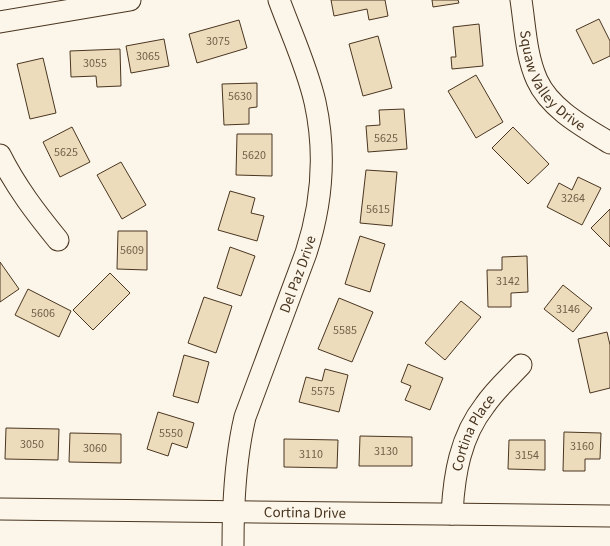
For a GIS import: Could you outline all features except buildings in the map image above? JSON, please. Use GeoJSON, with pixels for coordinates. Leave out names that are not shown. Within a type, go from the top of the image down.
{"type":"FeatureCollection","features":[{"type":"Feature","properties":{"kind":"street"},"geometry":{"type":"LineString","coordinates":[[0,22],[130,0]]}},
{"type":"Feature","properties":{"kind":"street","name":"Del Paz Drive"},"geometry":{"type":"LineString","coordinates":[[233,546],[233,512],[239,441],[244,417],[306,254],[314,230],[319,203],[322,149],[314,101],[305,70],[279,0]]}},
{"type":"Feature","properties":{"kind":"street","name":"Squaw Valley Drive"},"geometry":{"type":"LineString","coordinates":[[521,0],[531,63],[538,82],[549,98],[563,112],[580,126],[610,142]]}},
{"type":"Feature","properties":{"kind":"street"},"geometry":{"type":"LineString","coordinates":[[0,155],[11,178],[58,240]]}},
{"type":"Feature","properties":{"kind":"street","name":"Cortina Place"},"geometry":{"type":"LineString","coordinates":[[452,514],[458,460],[466,435],[485,405],[522,364]]}},
{"type":"Feature","properties":{"kind":"street","name":"Cortina Drive"},"geometry":{"type":"LineString","coordinates":[[0,509],[610,516]]}}]}
